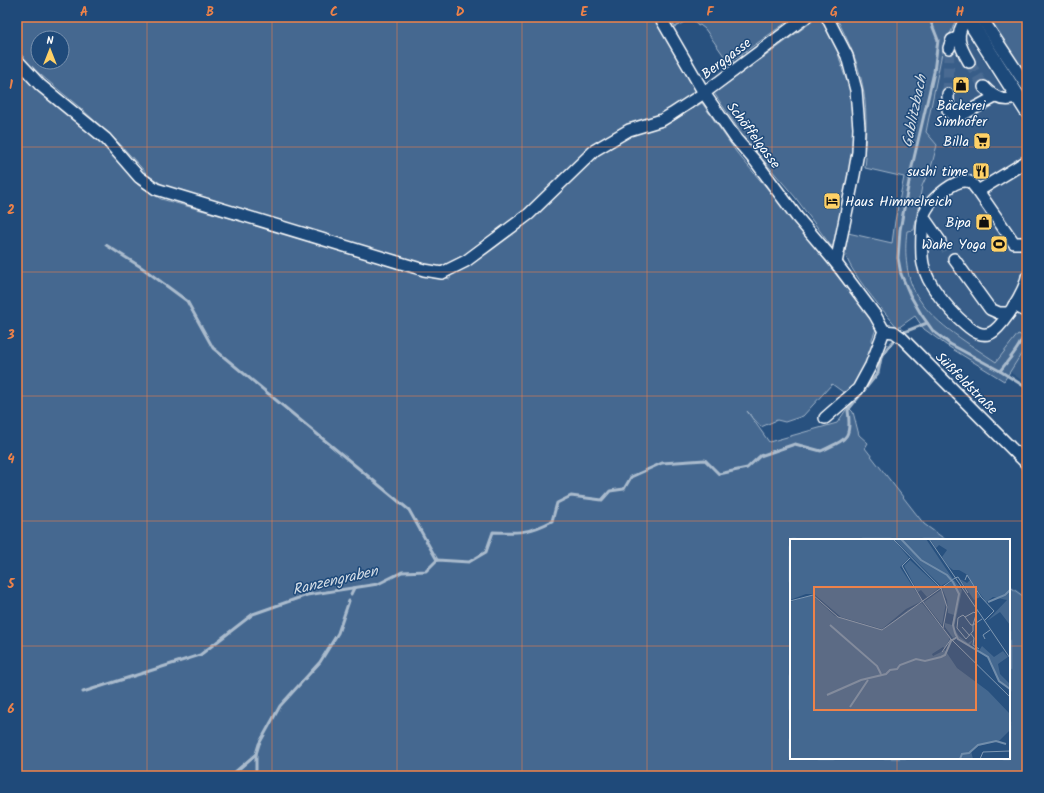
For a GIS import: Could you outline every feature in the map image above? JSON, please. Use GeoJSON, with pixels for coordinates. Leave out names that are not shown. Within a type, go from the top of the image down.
{"type":"FeatureCollection","features":[{"type":"Feature","properties":{"kind":"main road"},"geometry":{"type":"LineString","coordinates":[[967,17],[1022,91],[1027,111]]}},
{"type":"Feature","properties":{"kind":"street","name":"Schöffelgasse"},"geometry":{"type":"LineString","coordinates":[[660,17],[704,93],[736,139],[756,162],[797,217],[836,263],[875,315],[884,331]]}},
{"type":"Feature","properties":{"kind":"street","name":"Berggasse"},"geometry":{"type":"LineString","coordinates":[[17,60],[40,85],[106,139],[140,177],[156,189],[424,270],[442,273],[466,261],[529,214],[595,150],[629,130],[662,120],[704,93],[806,17]]}},
{"type":"Feature","properties":{"kind":"street"},"geometry":{"type":"LineString","coordinates":[[827,17],[847,56],[856,90],[859,128],[858,152],[836,263]]}},
{"type":"Feature","properties":{"kind":"street"},"geometry":{"type":"LineString","coordinates":[[967,17],[961,27],[958,40],[962,51],[969,62]]}},
{"type":"Feature","properties":{"kind":"street"},"geometry":{"type":"LineString","coordinates":[[981,17],[1022,91],[1012,100],[1004,101],[995,97],[984,87]]}},
{"type":"Feature","properties":{"kind":"street"},"geometry":{"type":"LineString","coordinates":[[950,48],[952,40],[959,37]]}},
{"type":"Feature","properties":{"kind":"street"},"geometry":{"type":"LineString","coordinates":[[948,94],[948,110],[953,116],[960,116],[995,97]]}},
{"type":"Feature","properties":{"kind":"street"},"geometry":{"type":"LineString","coordinates":[[978,191],[1027,161]]}},
{"type":"Feature","properties":{"kind":"street"},"geometry":{"type":"LineString","coordinates":[[1027,243],[1014,243],[978,191],[969,182],[957,182],[934,199],[926,210],[924,218],[922,252],[925,270],[936,291],[958,317],[969,327],[984,335],[987,335],[995,330],[1011,309],[1026,282],[1027,277]]}},
{"type":"Feature","properties":{"kind":"street"},"geometry":{"type":"LineString","coordinates":[[924,218],[940,241]]}},
{"type":"Feature","properties":{"kind":"street"},"geometry":{"type":"LineString","coordinates":[[954,259],[990,309],[999,313],[1011,309],[1027,312]]}},
{"type":"Feature","properties":{"kind":"street"},"geometry":{"type":"LineString","coordinates":[[826,418],[858,389],[871,364],[884,331]]}},
{"type":"Feature","properties":{"kind":"street","name":"Süßfeldstraße"},"geometry":{"type":"LineString","coordinates":[[884,331],[900,336],[1027,464]]}},
{"type":"Feature","properties":{"kind":"shaded area"},"geometry":{"type":"Polygon","coordinates":[[[17,17],[653,17],[696,91],[683,101],[658,116],[629,127],[597,143],[564,177],[531,207],[466,256],[443,267],[432,267],[376,253],[172,191],[148,175],[119,143],[84,111],[35,70],[70,70],[70,30],[30,30],[30,66],[17,55],[17,17]]]}},
{"type":"Feature","properties":{"kind":"shaded area"},"geometry":{"type":"Polygon","coordinates":[[[669,17],[794,17],[729,63],[705,29],[700,25],[698,26],[692,18],[675,27],[669,17]]]}},
{"type":"Feature","properties":{"kind":"shaded area"},"geometry":{"type":"Polygon","coordinates":[[[820,17],[836,46],[851,92],[853,122],[852,160],[835,244],[833,246],[831,246],[795,197],[745,139],[714,93],[820,17]]]}},
{"type":"Feature","properties":{"kind":"shaded area"},"geometry":{"type":"Polygon","coordinates":[[[836,17],[956,18],[952,30],[944,43],[926,132],[937,145],[932,164],[922,186],[914,230],[907,231],[907,266],[915,292],[926,308],[954,334],[996,362],[1018,334],[1027,338],[1027,345],[1004,381],[946,345],[924,329],[915,316],[898,328],[867,291],[847,260],[845,252],[848,233],[892,243],[904,177],[865,168],[866,157],[864,156],[866,117],[862,84],[853,52],[836,17]]]}},
{"type":"Feature","properties":{"kind":"shaded area"},"geometry":{"type":"Polygon","coordinates":[[[989,17],[1027,17],[1027,78],[989,17]]]}},
{"type":"Feature","properties":{"kind":"shaded area"},"geometry":{"type":"Polygon","coordinates":[[[956,18],[1027,128],[1027,384],[958,336],[935,317],[919,299],[907,265],[905,246],[907,231],[914,230],[922,186],[932,164],[937,146],[926,132],[944,43],[952,30],[956,18]]]}},
{"type":"Feature","properties":{"kind":"shaded area"},"geometry":{"type":"Polygon","coordinates":[[[17,64],[40,91],[114,154],[138,185],[161,199],[450,279],[451,274],[596,154],[624,138],[664,123],[665,126],[702,103],[737,153],[777,200],[869,316],[876,329],[872,339],[873,345],[866,369],[847,395],[832,384],[803,416],[785,422],[777,420],[761,427],[747,411],[769,442],[837,423],[848,407],[853,412],[859,435],[868,443],[865,448],[924,524],[945,539],[790,539],[790,759],[1010,759],[1010,587],[1027,599],[1027,776],[17,776],[17,64]]]}},
{"type":"Feature","properties":{"kind":"waterway","name":"Gablitzbach"},"geometry":{"type":"LineString","coordinates":[[929,17],[938,40],[934,72],[911,171],[900,230],[898,258],[901,274],[910,295],[933,331],[950,344],[1000,371],[1027,388]]}},
{"type":"Feature","properties":{"kind":"waterway"},"geometry":{"type":"LineString","coordinates":[[106,245],[141,267],[187,301],[213,348],[409,510],[437,560]]}},
{"type":"Feature","properties":{"kind":"waterway","name":"Ranzengraben"},"geometry":{"type":"LineString","coordinates":[[901,334],[927,323]]}},
{"type":"Feature","properties":{"kind":"waterway"},"geometry":{"type":"LineString","coordinates":[[1000,371],[1020,344],[1027,324]]}},
{"type":"Feature","properties":{"kind":"waterway","name":"Ranzengraben"},"geometry":{"type":"LineString","coordinates":[[83,692],[200,655],[253,614],[307,595],[378,584],[402,572],[426,571],[437,560],[469,562],[486,552],[493,532],[517,532],[537,528],[552,521],[557,503],[571,496],[602,500],[610,491],[624,489],[631,477],[662,463],[705,460],[719,474],[747,468],[760,456],[795,444],[821,451],[842,441],[848,433],[848,410],[878,373],[881,358],[888,347],[897,338]]}},
{"type":"Feature","properties":{"kind":"waterway","name":"Ranzengraben"},"geometry":{"type":"LineString","coordinates":[[351,594],[354,588]]}},
{"type":"Feature","properties":{"kind":"waterway"},"geometry":{"type":"LineString","coordinates":[[256,770],[256,754],[259,744],[280,706],[320,662],[338,633],[349,601]]}},
{"type":"Feature","properties":{"kind":"waterway"},"geometry":{"type":"LineString","coordinates":[[234,773],[256,754]]}},
{"type":"Feature","properties":{"kind":"tunnel"},"geometry":{"type":"LineString","coordinates":[[948,94],[949,48]]}},
{"type":"Feature","properties":{"kind":"tunnel"},"geometry":{"type":"LineString","coordinates":[[969,62],[984,87]]}},
{"type":"Feature","properties":{"kind":"tunnel"},"geometry":{"type":"LineString","coordinates":[[940,241],[954,259]]}},
{"type":"Feature","properties":{"kind":"place","name":"Bäckerei Simhofer"},"geometry":{"type":"Point","coordinates":[961,85]}},
{"type":"Feature","properties":{"kind":"place","name":"Billa"},"geometry":{"type":"Point","coordinates":[982,141]}},
{"type":"Feature","properties":{"kind":"place","name":"sushi time"},"geometry":{"type":"Point","coordinates":[981,171]}},
{"type":"Feature","properties":{"kind":"place","name":"Haus Himmelreich"},"geometry":{"type":"Point","coordinates":[832,201]}},
{"type":"Feature","properties":{"kind":"place","name":"Bipa"},"geometry":{"type":"Point","coordinates":[984,222]}},
{"type":"Feature","properties":{"kind":"place","name":"Wahe Yoga"},"geometry":{"type":"Point","coordinates":[999,244]}}]}
